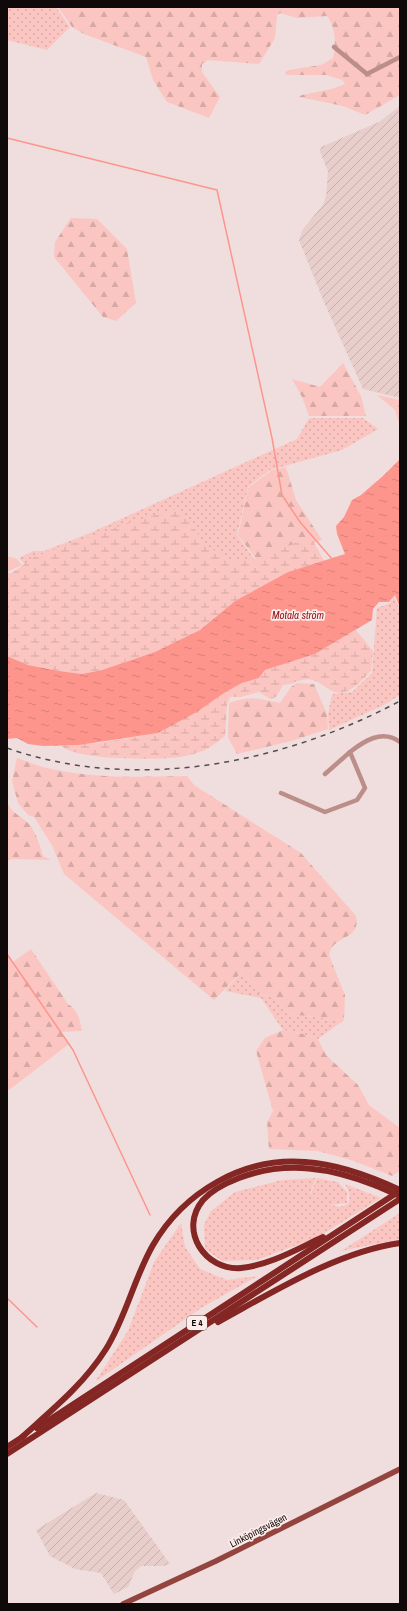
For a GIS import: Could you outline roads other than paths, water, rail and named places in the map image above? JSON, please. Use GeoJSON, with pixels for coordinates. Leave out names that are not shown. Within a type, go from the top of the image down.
{"type":"FeatureCollection","features":[{"type":"Feature","properties":{"kind":"highway"},"geometry":{"type":"LineString","coordinates":[[22,1437],[90,1372],[119,1325],[145,1262],[161,1232],[186,1204],[202,1191],[227,1176],[245,1169],[284,1162],[306,1162],[330,1165],[379,1184],[400,1197]]}},
{"type":"Feature","properties":{"kind":"highway"},"geometry":{"type":"LineString","coordinates":[[344,1227],[274,1260],[240,1268],[220,1266],[207,1258],[197,1244],[194,1227],[198,1209],[210,1194],[227,1183],[260,1171],[284,1167],[317,1168],[400,1190]]}},
{"type":"Feature","properties":{"kind":"highway","name":"E 4"},"geometry":{"type":"LineString","coordinates":[[7,1447],[400,1190]]}},
{"type":"Feature","properties":{"kind":"highway","name":"E 4"},"geometry":{"type":"LineString","coordinates":[[7,1454],[179,1343],[400,1197]]}},
{"type":"Feature","properties":{"kind":"highway"},"geometry":{"type":"LineString","coordinates":[[179,1343],[324,1267],[362,1252],[400,1242]]}},
{"type":"Feature","properties":{"kind":"main road","name":"Linköpingsvägen"},"geometry":{"type":"LineString","coordinates":[[123,1604],[210,1564],[400,1469]]}},
{"type":"Feature","properties":{"kind":"street"},"geometry":{"type":"LineString","coordinates":[[334,47],[368,74],[400,57]]}},
{"type":"Feature","properties":{"kind":"street"},"geometry":{"type":"LineString","coordinates":[[326,774],[350,752],[372,738],[389,737],[400,742]]}},
{"type":"Feature","properties":{"kind":"street"},"geometry":{"type":"LineString","coordinates":[[282,793],[325,812],[357,800],[365,788],[350,752]]}},
{"type":"Feature","properties":{"kind":"water","name":"Motala ström"},"geometry":{"type":"Polygon","coordinates":[[[400,459],[400,608],[395,595],[389,602],[379,602],[373,609],[372,620],[315,654],[265,670],[259,678],[242,683],[224,693],[197,712],[158,733],[79,745],[43,746],[28,744],[17,738],[7,739],[7,656],[28,665],[82,674],[102,670],[155,652],[200,630],[235,601],[288,572],[345,554],[337,534],[336,526],[344,517],[352,500],[361,495],[400,459]]]}},
{"type":"Feature","properties":{"kind":"waterway"},"geometry":{"type":"LineString","coordinates":[[7,138],[217,190],[272,438],[282,495],[300,522],[332,559]]}},
{"type":"Feature","properties":{"kind":"waterway"},"geometry":{"type":"LineString","coordinates":[[7,954],[73,1050],[150,1215]]}},
{"type":"Feature","properties":{"kind":"waterway"},"geometry":{"type":"LineString","coordinates":[[7,1298],[37,1327]]}},
{"type":"Feature","properties":{"kind":"railway"},"geometry":{"type":"LineString","coordinates":[[7,748],[56,761],[106,768],[156,770],[207,765],[258,755],[307,741],[354,723],[400,701]]}}]}
